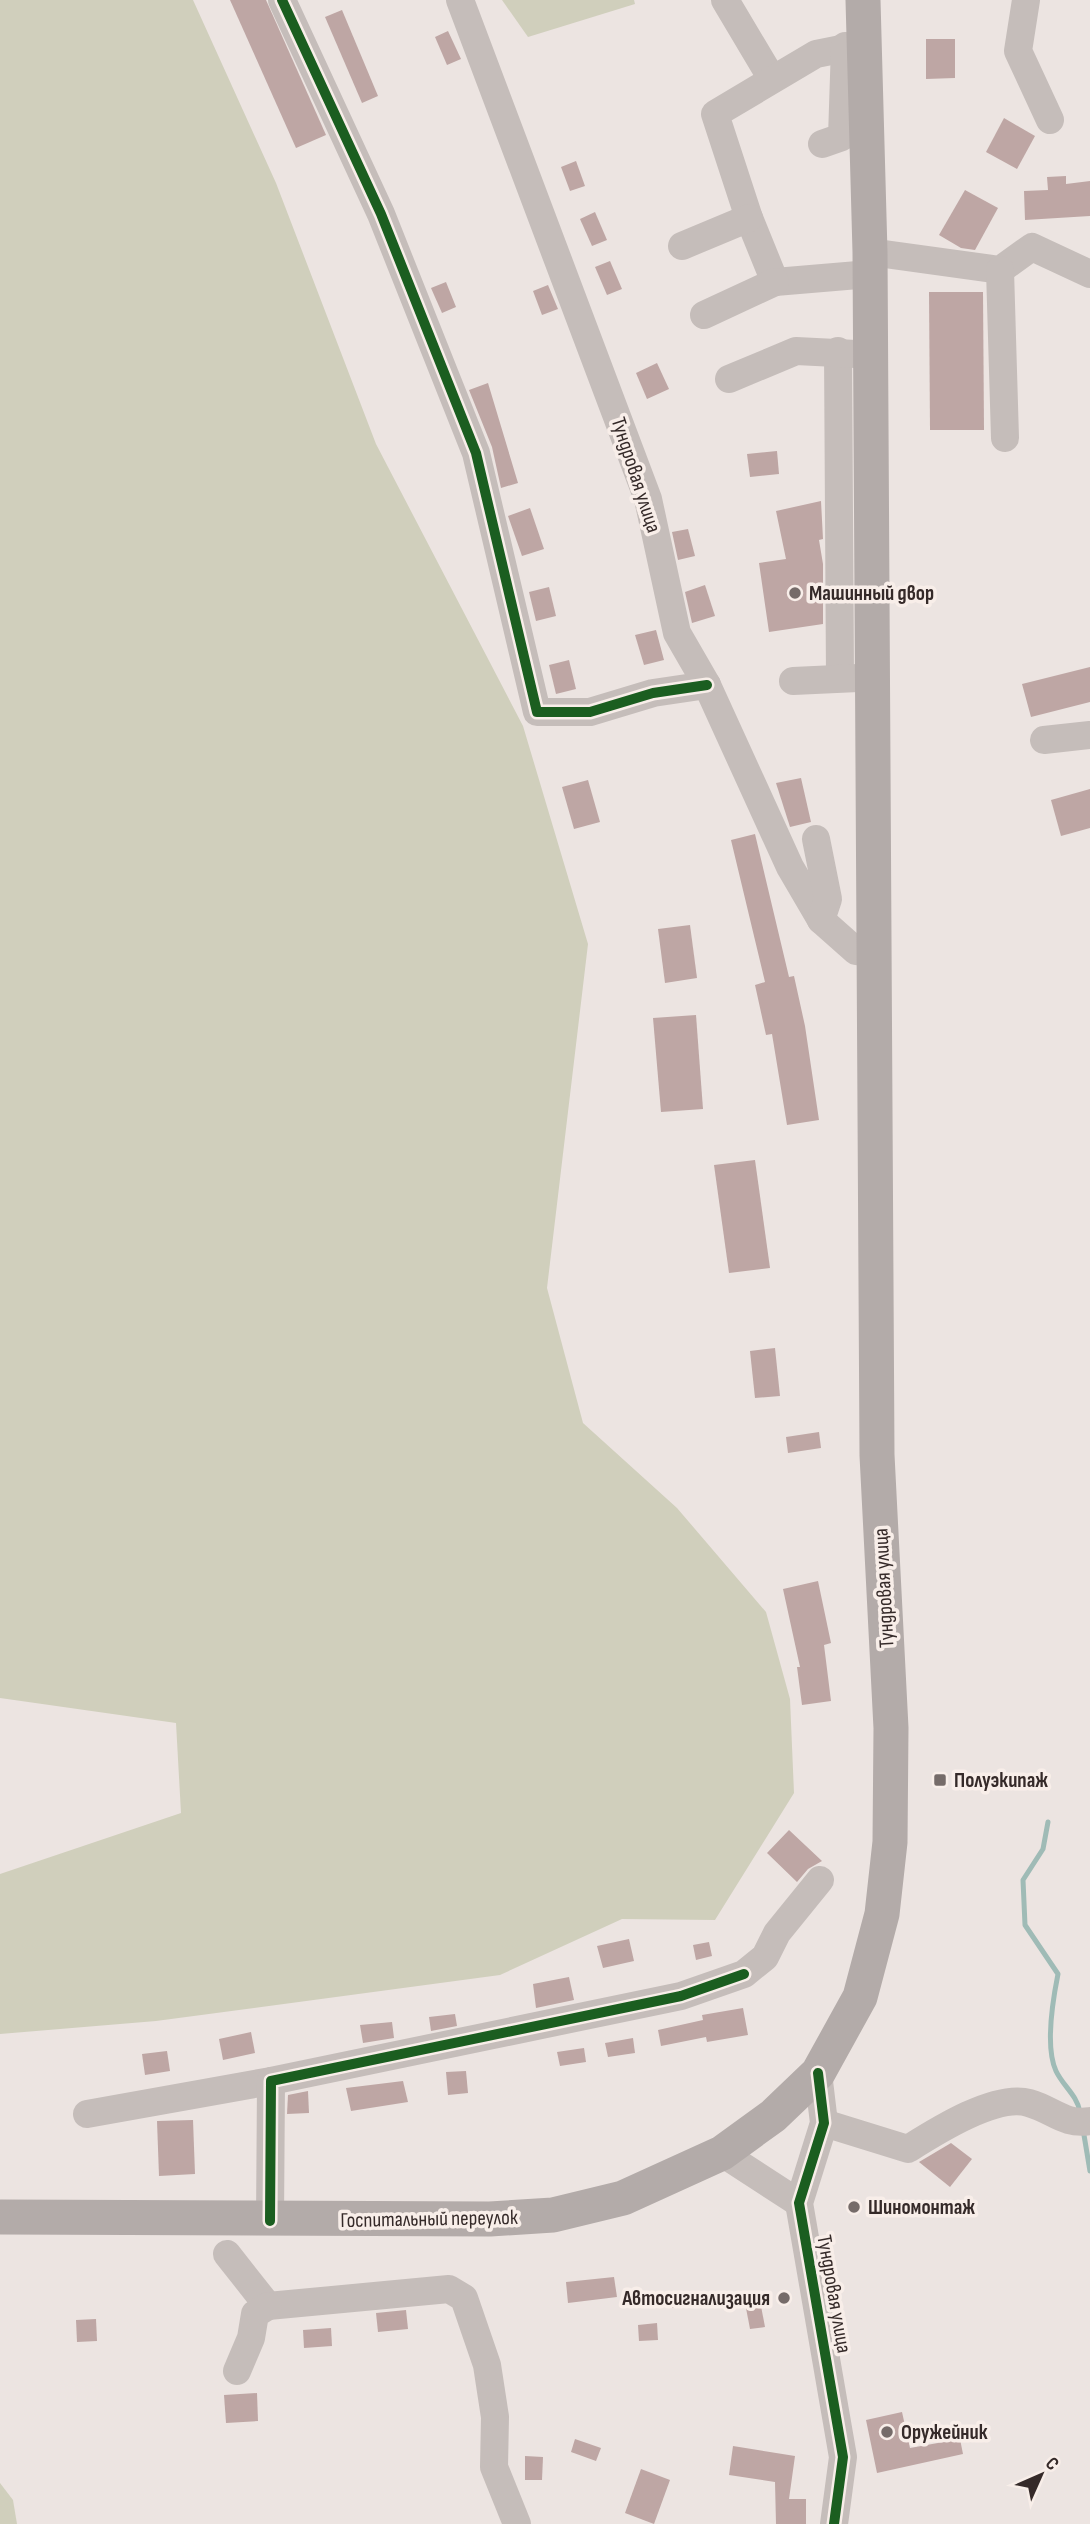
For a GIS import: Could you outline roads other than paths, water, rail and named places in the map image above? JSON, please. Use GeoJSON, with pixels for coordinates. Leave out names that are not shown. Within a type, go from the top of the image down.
{"type":"FeatureCollection","features":[{"type":"Feature","properties":{"kind":"main road","name":"Тундровая улица"},"geometry":{"type":"LineString","coordinates":[[818,2074],[860,1997],[882,1914],[890,1842],[891,1728],[877,1455],[874,954],[856,678],[854,354],[870,263],[856,45],[863,0]]}},
{"type":"Feature","properties":{"kind":"main road","name":"Госпитальный переулок"},"geometry":{"type":"LineString","coordinates":[[0,2217],[270,2221],[489,2219],[553,2215],[623,2198],[722,2153],[773,2116],[818,2074]]}},
{"type":"Feature","properties":{"kind":"street"},"geometry":{"type":"LineString","coordinates":[[282,0],[382,214],[476,453],[537,712],[590,712],[653,693],[707,685]]}},
{"type":"Feature","properties":{"kind":"street","name":"Тундровая улица"},"geometry":{"type":"LineString","coordinates":[[460,0],[648,499],[677,633],[707,685],[790,867],[821,920],[856,951],[874,954]]}},
{"type":"Feature","properties":{"kind":"street"},"geometry":{"type":"LineString","coordinates":[[725,0],[772,79]]}},
{"type":"Feature","properties":{"kind":"street"},"geometry":{"type":"LineString","coordinates":[[1026,0],[1018,51],[1049,120]]}},
{"type":"Feature","properties":{"kind":"street"},"geometry":{"type":"LineString","coordinates":[[775,282],[749,218],[715,114],[816,54],[856,45],[842,137],[822,144]]}},
{"type":"Feature","properties":{"kind":"street"},"geometry":{"type":"LineString","coordinates":[[682,246],[749,218]]}},
{"type":"Feature","properties":{"kind":"street"},"geometry":{"type":"LineString","coordinates":[[704,315],[775,282],[870,263],[1000,270],[1032,247],[1090,274]]}},
{"type":"Feature","properties":{"kind":"street"},"geometry":{"type":"LineString","coordinates":[[1000,270],[1005,438]]}},
{"type":"Feature","properties":{"kind":"street"},"geometry":{"type":"LineString","coordinates":[[729,379],[796,351],[854,354]]}},
{"type":"Feature","properties":{"kind":"street"},"geometry":{"type":"LineString","coordinates":[[793,681],[856,678]]}},
{"type":"Feature","properties":{"kind":"street"},"geometry":{"type":"LineString","coordinates":[[1044,740],[1090,736]]}},
{"type":"Feature","properties":{"kind":"street"},"geometry":{"type":"LineString","coordinates":[[816,839],[828,899],[821,920]]}},
{"type":"Feature","properties":{"kind":"street"},"geometry":{"type":"LineString","coordinates":[[87,2114],[271,2081],[681,1996],[744,1974],[765,1957],[777,1933],[820,1880]]}},
{"type":"Feature","properties":{"kind":"street","name":"Тундровая улица"},"geometry":{"type":"LineString","coordinates":[[818,2074],[824,2123],[799,2203],[843,2457],[834,2524]]}},
{"type":"Feature","properties":{"kind":"street"},"geometry":{"type":"LineString","coordinates":[[270,2221],[271,2081]]}},
{"type":"Feature","properties":{"kind":"street"},"geometry":{"type":"LineString","coordinates":[[824,2123],[908,2149],[947,2125],[998,2104],[1026,2101],[1084,2121]]}},
{"type":"Feature","properties":{"kind":"street"},"geometry":{"type":"LineString","coordinates":[[722,2153],[799,2203]]}},
{"type":"Feature","properties":{"kind":"street"},"geometry":{"type":"LineString","coordinates":[[227,2254],[268,2305]]}},
{"type":"Feature","properties":{"kind":"street"},"geometry":{"type":"LineString","coordinates":[[237,2371],[251,2338],[255,2314],[268,2305],[449,2289],[464,2298],[487,2365],[495,2417],[494,2467],[517,2524]]}},
{"type":"Feature","properties":{"kind":"waterway"},"geometry":{"type":"LineString","coordinates":[[1048,1822],[1043,1849],[1023,1880],[1025,1925],[1058,1974],[1051,2023],[1051,2049],[1056,2071],[1076,2101],[1080,2112]]}},
{"type":"Feature","properties":{"kind":"waterway"},"geometry":{"type":"LineString","coordinates":[[1083,2129],[1090,2171]]}},
{"type":"Feature","properties":{"kind":"place","name":"Машинный двор"},"geometry":{"type":"Point","coordinates":[795,593]}},
{"type":"Feature","properties":{"kind":"place","name":"Полуэкипаж"},"geometry":{"type":"Point","coordinates":[940,1780]}},
{"type":"Feature","properties":{"kind":"place","name":"Шиномонтаж"},"geometry":{"type":"Point","coordinates":[854,2207]}},
{"type":"Feature","properties":{"kind":"place","name":"Автосигнализация"},"geometry":{"type":"Point","coordinates":[784,2298]}},
{"type":"Feature","properties":{"kind":"place","name":"Оружейник"},"geometry":{"type":"Point","coordinates":[887,2432]}}]}
